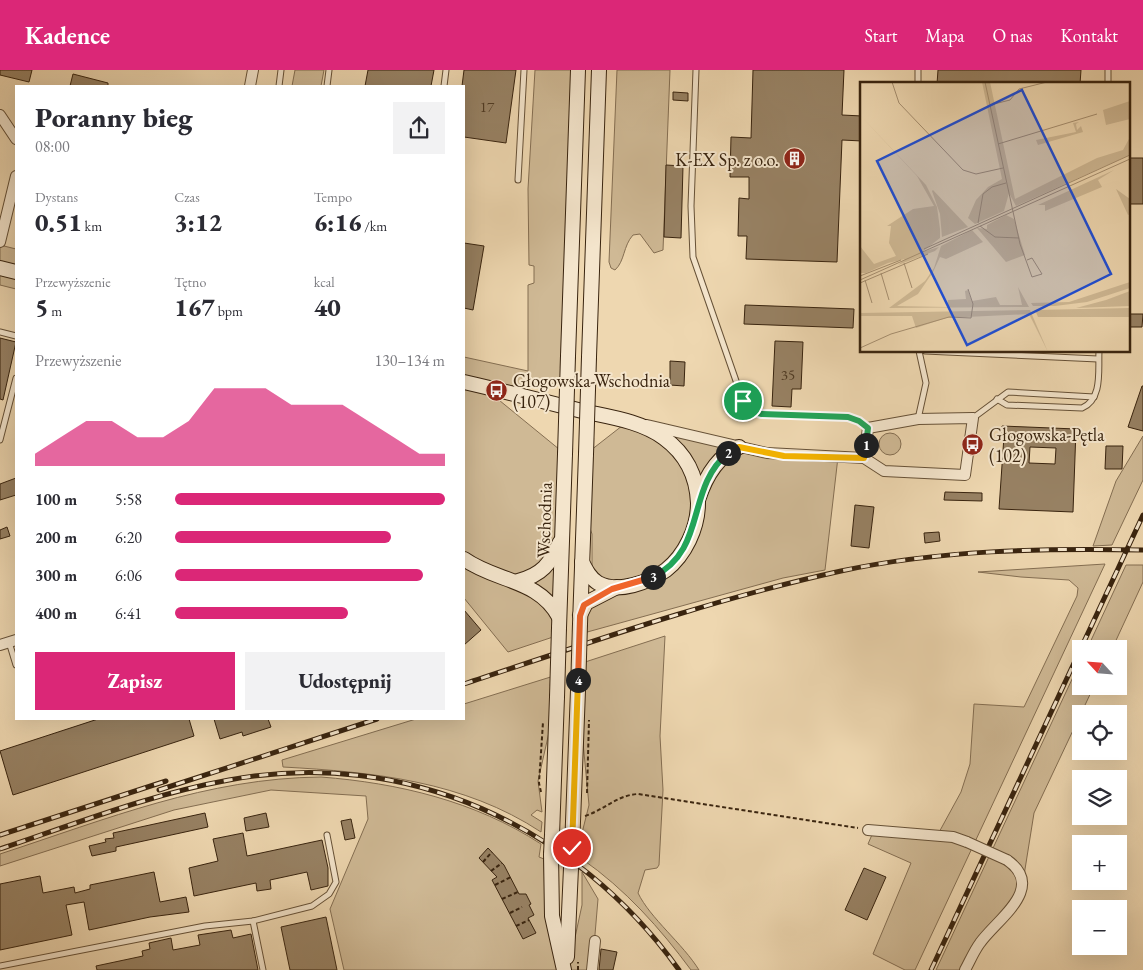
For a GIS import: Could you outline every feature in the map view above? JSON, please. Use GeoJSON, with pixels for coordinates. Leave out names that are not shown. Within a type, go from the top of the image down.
{"type":"FeatureCollection","features":[{"type":"Feature","properties":{"kind":"street"},"geometry":{"type":"LineString","coordinates":[[250,85],[253,70]]}},
{"type":"Feature","properties":{"kind":"street","name":"Wschodnia"},"geometry":{"type":"LineString","coordinates":[[565,970],[552,916],[551,854],[578,70]]}},
{"type":"Feature","properties":{"kind":"street","name":"Wschodnia"},"geometry":{"type":"LineString","coordinates":[[565,970],[578,690],[599,70]]}},
{"type":"Feature","properties":{"kind":"street"},"geometry":{"type":"LineString","coordinates":[[0,115],[15,138]]}},
{"type":"Feature","properties":{"kind":"street"},"geometry":{"type":"LineString","coordinates":[[0,242],[15,180]]}},
{"type":"Feature","properties":{"kind":"street"},"geometry":{"type":"LineString","coordinates":[[0,268],[15,272]]}},
{"type":"Feature","properties":{"kind":"street"},"geometry":{"type":"LineString","coordinates":[[465,382],[627,422],[656,426],[739,447],[784,456],[864,458],[884,472],[965,475],[973,418],[918,419],[868,428],[864,458]]}},
{"type":"Feature","properties":{"kind":"street"},"geometry":{"type":"LineString","coordinates":[[627,422],[658,434],[680,453],[694,478],[698,503]]}},
{"type":"Feature","properties":{"kind":"street"},"geometry":{"type":"LineString","coordinates":[[580,620],[586,603],[618,587],[647,580],[674,563],[690,536],[704,484],[714,467],[728,453],[739,447]]}},
{"type":"Feature","properties":{"kind":"street"},"geometry":{"type":"LineString","coordinates":[[518,581],[531,578],[544,570],[562,537]]}},
{"type":"Feature","properties":{"kind":"street"},"geometry":{"type":"LineString","coordinates":[[465,560],[490,574],[518,581],[544,596],[559,623]]}},
{"type":"Feature","properties":{"kind":"street"},"geometry":{"type":"LineString","coordinates":[[582,562],[590,576],[599,584],[618,587]]}},
{"type":"Feature","properties":{"kind":"street"},"geometry":{"type":"LineString","coordinates":[[868,830],[954,837],[1007,860],[1018,868],[1021,876],[1020,895],[1010,911],[980,942],[966,970]]}},
{"type":"Feature","properties":{"kind":"street"},"geometry":{"type":"LineString","coordinates":[[592,970],[595,941]]}},
{"type":"Feature","properties":{"kind":"lane"},"geometry":{"type":"LineString","coordinates":[[279,85],[281,70]]}},
{"type":"Feature","properties":{"kind":"lane"},"geometry":{"type":"LineString","coordinates":[[326,85],[329,70]]}},
{"type":"Feature","properties":{"kind":"lane"},"geometry":{"type":"LineString","coordinates":[[444,85],[446,70]]}},
{"type":"Feature","properties":{"kind":"lane"},"geometry":{"type":"LineString","coordinates":[[518,180],[524,70]]}},
{"type":"Feature","properties":{"kind":"lane"},"geometry":{"type":"LineString","coordinates":[[696,70],[691,206],[694,257],[743,401],[749,410],[761,414],[848,417],[859,421],[868,428]]}},
{"type":"Feature","properties":{"kind":"lane"},"geometry":{"type":"LineString","coordinates":[[0,332],[15,336]]}},
{"type":"Feature","properties":{"kind":"lane"},"geometry":{"type":"LineString","coordinates":[[918,419],[926,383],[919,352]]}},
{"type":"Feature","properties":{"kind":"lane"},"geometry":{"type":"LineString","coordinates":[[944,352],[1098,360]]}},
{"type":"Feature","properties":{"kind":"lane"},"geometry":{"type":"LineString","coordinates":[[996,399],[1007,405],[1082,408],[1089,405],[1097,387],[1099,352]]}},
{"type":"Feature","properties":{"kind":"lane"},"geometry":{"type":"LineString","coordinates":[[0,440],[15,382]]}},
{"type":"Feature","properties":{"kind":"lane"},"geometry":{"type":"LineString","coordinates":[[973,418],[996,399],[1008,392],[1094,397]]}},
{"type":"Feature","properties":{"kind":"lane"},"geometry":{"type":"LineString","coordinates":[[8,642],[15,662]]}},
{"type":"Feature","properties":{"kind":"lane"},"geometry":{"type":"LineString","coordinates":[[0,966],[205,926],[252,921],[301,910],[330,894],[336,882],[327,835]]}},
{"type":"Feature","properties":{"kind":"lane"},"geometry":{"type":"LineString","coordinates":[[252,921],[263,970]]}},
{"type":"Feature","properties":{"kind":"path"},"geometry":{"type":"LineString","coordinates":[[585,816],[622,797],[638,794],[868,830]]}},
{"type":"Feature","properties":{"kind":"path"},"geometry":{"type":"LineString","coordinates":[[483,862],[492,852]]}},
{"type":"Feature","properties":{"kind":"path"},"geometry":{"type":"LineString","coordinates":[[491,871],[502,863]]}},
{"type":"Feature","properties":{"kind":"path"},"geometry":{"type":"LineString","coordinates":[[495,885],[510,877]]}},
{"type":"Feature","properties":{"kind":"path"},"geometry":{"type":"LineString","coordinates":[[502,899],[518,892]]}},
{"type":"Feature","properties":{"kind":"path"},"geometry":{"type":"LineString","coordinates":[[510,913],[522,906]]}},
{"type":"Feature","properties":{"kind":"path"},"geometry":{"type":"LineString","coordinates":[[516,926],[529,920]]}},
{"type":"Feature","properties":{"kind":"shaded area"},"geometry":{"type":"Polygon","coordinates":[[[295,70],[324,70],[321,85],[292,85],[295,70]]]}},
{"type":"Feature","properties":{"kind":"shaded area"},"geometry":{"type":"Polygon","coordinates":[[[535,70],[578,70],[567,383],[483,387],[565,454],[559,635],[508,652],[465,599],[465,357],[528,371],[528,285],[534,283],[534,266],[529,265],[528,189],[535,70]]]}},
{"type":"Feature","properties":{"kind":"shaded area"},"geometry":{"type":"Polygon","coordinates":[[[617,70],[670,70],[663,250],[654,253],[640,234],[633,235],[627,244],[621,262],[615,270],[611,268],[609,262],[617,70]]]}},
{"type":"Feature","properties":{"kind":"shaded area"},"geometry":{"type":"Polygon","coordinates":[[[0,245],[15,249],[15,289],[0,285],[0,245]]]}},
{"type":"Feature","properties":{"kind":"shaded area"},"geometry":{"type":"Polygon","coordinates":[[[627,422],[718,442],[838,457],[825,570],[783,578],[580,634],[580,624],[605,585],[592,567],[592,534],[585,514],[586,454],[627,422]]]}},
{"type":"Feature","properties":{"kind":"shaded area"},"geometry":{"type":"Polygon","coordinates":[[[890,433],[898,436],[901,444],[898,452],[890,455],[882,452],[879,444],[882,436],[890,433]]]}},
{"type":"Feature","properties":{"kind":"shaded area"},"geometry":{"type":"Polygon","coordinates":[[[1143,436],[1143,480],[1112,545],[1093,546],[1116,481],[1143,436]]]}},
{"type":"Feature","properties":{"kind":"shaded area"},"geometry":{"type":"Polygon","coordinates":[[[1105,564],[915,970],[905,970],[873,954],[911,863],[868,844],[874,830],[937,836],[961,792],[970,764],[974,704],[1024,707],[1077,596],[1078,588],[1069,580],[978,572],[1105,564]]]}},
{"type":"Feature","properties":{"kind":"shaded area"},"geometry":{"type":"Polygon","coordinates":[[[1126,565],[1143,565],[1143,582],[1116,640],[1091,640],[1126,565]]]}},
{"type":"Feature","properties":{"kind":"shaded area"},"geometry":{"type":"Polygon","coordinates":[[[665,636],[660,736],[663,790],[659,865],[657,868],[645,870],[638,893],[650,912],[699,970],[691,970],[641,910],[613,883],[582,859],[582,833],[589,805],[578,690],[579,664],[665,636]]]}},
{"type":"Feature","properties":{"kind":"shaded area"},"geometry":{"type":"Polygon","coordinates":[[[557,675],[557,697],[538,781],[542,812],[537,810],[531,815],[542,822],[541,832],[481,801],[449,790],[384,776],[283,767],[282,760],[413,720],[465,720],[465,704],[557,675]]]}},
{"type":"Feature","properties":{"kind":"shaded area"},"geometry":{"type":"Polygon","coordinates":[[[1072,679],[1072,695],[1090,695],[1085,705],[1072,705],[1072,733],[1034,813],[1022,888],[965,970],[936,970],[1072,679]]]}},
{"type":"Feature","properties":{"kind":"shaded area"},"geometry":{"type":"Polygon","coordinates":[[[321,777],[407,789],[463,805],[516,829],[541,844],[539,857],[544,859],[545,893],[564,970],[344,970],[330,909],[368,819],[366,796],[271,790],[174,810],[0,866],[0,854],[158,803],[238,785],[279,779],[321,777]]]}},
{"type":"Feature","properties":{"kind":"shaded area"},"geometry":{"type":"Polygon","coordinates":[[[582,872],[598,899],[592,970],[568,970],[582,905],[582,872]]]}},
{"type":"Feature","properties":{"kind":"building"},"geometry":{"type":"Polygon","coordinates":[[[0,70],[32,70],[29,82],[0,75],[0,70]]]}},
{"type":"Feature","properties":{"kind":"building"},"geometry":{"type":"Polygon","coordinates":[[[368,70],[434,70],[431,85],[365,85],[368,70]]]}},
{"type":"Feature","properties":{"kind":"building"},"geometry":{"type":"Polygon","coordinates":[[[464,70],[516,70],[506,143],[465,137],[465,85],[462,85],[464,70]]]}},
{"type":"Feature","properties":{"kind":"building","name":"K-EX Sp. z o.o."},"geometry":{"type":"Polygon","coordinates":[[[753,70],[844,70],[842,115],[860,116],[860,141],[842,140],[837,262],[746,259],[747,236],[738,236],[739,198],[749,199],[749,177],[730,177],[731,137],[751,138],[753,70]]]}},
{"type":"Feature","properties":{"kind":"building"},"geometry":{"type":"Polygon","coordinates":[[[938,70],[1081,70],[1080,82],[937,82],[938,70]]]}},
{"type":"Feature","properties":{"kind":"building"},"geometry":{"type":"Polygon","coordinates":[[[73,74],[108,83],[108,85],[70,85],[73,74]]]}},
{"type":"Feature","properties":{"kind":"building"},"geometry":{"type":"Polygon","coordinates":[[[673,92],[688,93],[688,101],[673,100],[673,92]]]}},
{"type":"Feature","properties":{"kind":"building"},"geometry":{"type":"Polygon","coordinates":[[[1130,158],[1143,158],[1143,204],[1130,204],[1130,158]]]}},
{"type":"Feature","properties":{"kind":"building"},"geometry":{"type":"Polygon","coordinates":[[[666,165],[683,166],[681,238],[664,237],[666,165]]]}},
{"type":"Feature","properties":{"kind":"building"},"geometry":{"type":"Polygon","coordinates":[[[465,243],[484,246],[473,310],[465,308],[465,243]]]}},
{"type":"Feature","properties":{"kind":"building"},"geometry":{"type":"Polygon","coordinates":[[[745,305],[854,309],[853,328],[744,324],[745,305]]]}},
{"type":"Feature","properties":{"kind":"building"},"geometry":{"type":"Polygon","coordinates":[[[1130,314],[1143,314],[1142,327],[1130,327],[1130,314]]]}},
{"type":"Feature","properties":{"kind":"building"},"geometry":{"type":"Polygon","coordinates":[[[0,338],[15,342],[15,346],[3,400],[0,399],[0,338]]]}},
{"type":"Feature","properties":{"kind":"building"},"geometry":{"type":"Polygon","coordinates":[[[775,341],[803,342],[801,389],[792,389],[791,407],[772,406],[775,341]]]}},
{"type":"Feature","properties":{"kind":"building"},"geometry":{"type":"Polygon","coordinates":[[[670,361],[685,362],[684,386],[670,385],[670,361]]]}},
{"type":"Feature","properties":{"kind":"building"},"geometry":{"type":"Polygon","coordinates":[[[1143,386],[1143,431],[1128,427],[1143,386]]]}},
{"type":"Feature","properties":{"kind":"building"},"geometry":{"type":"Polygon","coordinates":[[[1002,426],[1076,429],[1073,512],[999,509],[1004,436],[1002,436],[1002,426]],[[1030,447],[1029,463],[1055,464],[1056,448],[1030,447]]]}},
{"type":"Feature","properties":{"kind":"building"},"geometry":{"type":"Polygon","coordinates":[[[1106,446],[1123,446],[1122,469],[1105,469],[1106,446]]]}},
{"type":"Feature","properties":{"kind":"building"},"geometry":{"type":"Polygon","coordinates":[[[15,478],[15,495],[0,500],[0,484],[15,478]]]}},
{"type":"Feature","properties":{"kind":"building"},"geometry":{"type":"Polygon","coordinates":[[[945,492],[982,493],[982,501],[944,500],[945,492]]]}},
{"type":"Feature","properties":{"kind":"building"},"geometry":{"type":"Polygon","coordinates":[[[855,505],[874,507],[869,548],[851,546],[855,505]]]}},
{"type":"Feature","properties":{"kind":"building"},"geometry":{"type":"Polygon","coordinates":[[[7,527],[10,536],[0,539],[0,530],[7,527]]]}},
{"type":"Feature","properties":{"kind":"building"},"geometry":{"type":"Polygon","coordinates":[[[939,532],[940,541],[925,543],[924,533],[939,532]]]}},
{"type":"Feature","properties":{"kind":"building"},"geometry":{"type":"Polygon","coordinates":[[[465,611],[481,630],[465,644],[465,611]]]}},
{"type":"Feature","properties":{"kind":"building"},"geometry":{"type":"Polygon","coordinates":[[[95,720],[189,720],[194,736],[13,795],[0,751],[95,720]]]}},
{"type":"Feature","properties":{"kind":"building"},"geometry":{"type":"Polygon","coordinates":[[[214,720],[268,720],[271,727],[243,736],[242,732],[220,739],[214,720]]]}},
{"type":"Feature","properties":{"kind":"building"},"geometry":{"type":"Polygon","coordinates":[[[205,813],[208,827],[116,847],[116,851],[92,856],[89,846],[106,842],[105,839],[114,838],[113,833],[205,813]]]}},
{"type":"Feature","properties":{"kind":"building"},"geometry":{"type":"Polygon","coordinates":[[[266,813],[269,827],[246,831],[244,818],[266,813]]]}},
{"type":"Feature","properties":{"kind":"building"},"geometry":{"type":"Polygon","coordinates":[[[351,819],[355,838],[345,840],[341,821],[351,819]]]}},
{"type":"Feature","properties":{"kind":"building"},"geometry":{"type":"Polygon","coordinates":[[[243,833],[247,856],[322,840],[328,868],[328,886],[311,890],[307,872],[270,880],[271,889],[257,891],[256,883],[194,896],[189,868],[218,861],[213,839],[243,833]]]}},
{"type":"Feature","properties":{"kind":"building"},"geometry":{"type":"Polygon","coordinates":[[[488,848],[504,865],[519,894],[526,894],[534,915],[528,918],[536,933],[523,939],[492,880],[497,877],[479,858],[488,848]]]}},
{"type":"Feature","properties":{"kind":"building"},"geometry":{"type":"Polygon","coordinates":[[[864,868],[886,877],[867,920],[845,910],[864,868]]]}},
{"type":"Feature","properties":{"kind":"building"},"geometry":{"type":"Polygon","coordinates":[[[154,872],[160,902],[186,897],[189,912],[150,917],[89,930],[84,902],[66,905],[72,935],[0,950],[0,884],[40,876],[43,893],[74,887],[75,893],[90,889],[90,885],[154,872]]]}},
{"type":"Feature","properties":{"kind":"building"},"geometry":{"type":"Polygon","coordinates":[[[326,917],[337,970],[290,970],[281,927],[326,917]]]}},
{"type":"Feature","properties":{"kind":"building"},"geometry":{"type":"Polygon","coordinates":[[[231,930],[233,938],[251,934],[258,970],[97,970],[96,966],[143,956],[142,951],[150,949],[149,943],[171,938],[173,950],[200,945],[198,935],[231,930]]]}},
{"type":"Feature","properties":{"kind":"building"},"geometry":{"type":"Polygon","coordinates":[[[601,949],[617,952],[613,970],[599,970],[601,949]]]}},
{"type":"Feature","properties":{"kind":"railway"},"geometry":{"type":"LineString","coordinates":[[931,970],[1143,515]]}},
{"type":"Feature","properties":{"kind":"railway"},"geometry":{"type":"LineString","coordinates":[[465,684],[698,608],[841,571],[915,559],[991,552],[1067,549],[1143,550]]}},
{"type":"Feature","properties":{"kind":"railway"},"geometry":{"type":"LineString","coordinates":[[159,790],[374,720]]}},
{"type":"Feature","properties":{"kind":"railway"},"geometry":{"type":"LineString","coordinates":[[0,849],[142,801],[229,780],[295,773],[360,776],[422,788],[482,809],[538,838],[590,875],[637,919],[679,970]]}},
{"type":"Feature","properties":{"kind":"railway"},"geometry":{"type":"LineString","coordinates":[[0,835],[166,781]]}},
{"type":"Feature","properties":{"kind":"place","name":"K-EX Sp. z o.o."},"geometry":{"type":"Point","coordinates":[795,159]}},
{"type":"Feature","properties":{"kind":"place","name":"Głogowska-Wschodnia (107)"},"geometry":{"type":"Point","coordinates":[497,390]}},
{"type":"Feature","properties":{"kind":"place","name":"Głogowska-Pętla (102)"},"geometry":{"type":"Point","coordinates":[973,444]}},
{"type":"Feature","properties":{"kind":"route"},"geometry":{"type":"LineString","coordinates":[[572,848],[580,616],[584,605],[596,596],[612,589],[652,578],[674,563],[685,548],[690,536],[704,484],[720,460],[739,447],[767,454],[864,458],[868,428],[859,421],[848,417],[761,414],[749,410],[743,401]]}}]}
